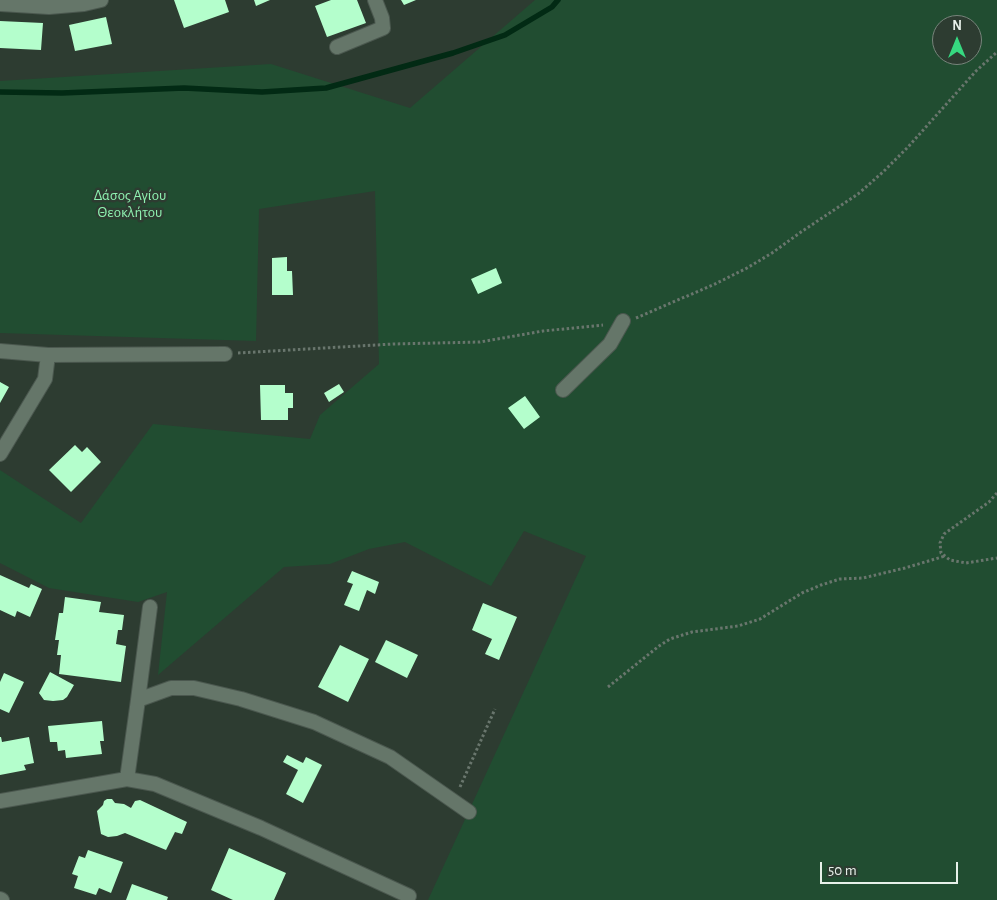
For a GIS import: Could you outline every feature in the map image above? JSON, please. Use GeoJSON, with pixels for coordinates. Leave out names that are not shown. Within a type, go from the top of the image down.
{"type":"FeatureCollection","features":[{"type":"Feature","properties":{"kind":"street"},"geometry":{"type":"LineString","coordinates":[[0,4],[84,4],[101,0]]}},
{"type":"Feature","properties":{"kind":"street"},"geometry":{"type":"LineString","coordinates":[[337,47],[383,28],[382,18],[375,0]]}},
{"type":"Feature","properties":{"kind":"street"},"geometry":{"type":"LineString","coordinates":[[563,390],[610,344],[623,321]]}},
{"type":"Feature","properties":{"kind":"street"},"geometry":{"type":"LineString","coordinates":[[0,352],[48,355],[225,354]]}},
{"type":"Feature","properties":{"kind":"street"},"geometry":{"type":"LineString","coordinates":[[0,454],[45,378],[48,355]]}},
{"type":"Feature","properties":{"kind":"street"},"geometry":{"type":"LineString","coordinates":[[127,779],[150,607]]}},
{"type":"Feature","properties":{"kind":"street"},"geometry":{"type":"LineString","coordinates":[[138,700],[171,688],[194,688],[241,699],[314,722],[390,757],[469,812]]}},
{"type":"Feature","properties":{"kind":"street"},"geometry":{"type":"LineString","coordinates":[[0,801],[127,779],[155,784],[261,828],[409,896]]}},
{"type":"Feature","properties":{"kind":"path"},"geometry":{"type":"LineString","coordinates":[[225,354],[393,344],[480,342],[543,331],[594,326],[637,317],[715,284],[747,268],[772,254],[858,194],[908,147],[976,71],[997,52]]}},
{"type":"Feature","properties":{"kind":"path"},"geometry":{"type":"LineString","coordinates":[[997,493],[989,502],[944,534],[940,544],[941,553],[950,560],[966,563],[997,558]]}},
{"type":"Feature","properties":{"kind":"path"},"geometry":{"type":"LineString","coordinates":[[608,687],[670,639],[692,632],[738,626],[760,619],[802,593],[821,584],[840,579],[863,578],[945,556]]}},
{"type":"Feature","properties":{"kind":"path"},"geometry":{"type":"LineString","coordinates":[[454,802],[495,709]]}},
{"type":"Feature","properties":{"kind":"green space","name":"Δάσος Αγίου Θεοκλήτου"},"geometry":{"type":"Polygon","coordinates":[[[535,0],[997,0],[997,900],[428,900],[586,556],[524,531],[491,586],[405,542],[369,549],[330,564],[284,567],[158,675],[167,592],[138,602],[49,588],[0,563],[0,470],[81,523],[153,424],[310,439],[320,415],[379,364],[375,191],[259,209],[256,341],[0,333],[0,81],[271,64],[410,108],[535,0]]]}},
{"type":"Feature","properties":{"kind":"building"},"geometry":{"type":"Polygon","coordinates":[[[174,0],[225,0],[229,12],[184,28],[174,0]]]}},
{"type":"Feature","properties":{"kind":"building"},"geometry":{"type":"Polygon","coordinates":[[[254,0],[270,0],[256,6],[254,0]]]}},
{"type":"Feature","properties":{"kind":"building"},"geometry":{"type":"Polygon","coordinates":[[[331,0],[357,0],[366,23],[327,37],[315,6],[331,0]]]}},
{"type":"Feature","properties":{"kind":"building"},"geometry":{"type":"Polygon","coordinates":[[[401,0],[416,0],[404,5],[401,0]]]}},
{"type":"Feature","properties":{"kind":"building"},"geometry":{"type":"Polygon","coordinates":[[[106,17],[112,44],[75,51],[69,25],[106,17]]]}},
{"type":"Feature","properties":{"kind":"building"},"geometry":{"type":"Polygon","coordinates":[[[0,21],[43,23],[41,50],[0,48],[0,21]]]}},
{"type":"Feature","properties":{"kind":"building"},"geometry":{"type":"Polygon","coordinates":[[[287,257],[287,271],[292,271],[293,295],[272,295],[272,258],[287,257]]]}},
{"type":"Feature","properties":{"kind":"building"},"geometry":{"type":"Polygon","coordinates":[[[496,268],[502,283],[478,294],[471,279],[496,268]]]}},
{"type":"Feature","properties":{"kind":"building"},"geometry":{"type":"Polygon","coordinates":[[[0,382],[9,387],[0,403],[0,382]]]}},
{"type":"Feature","properties":{"kind":"building"},"geometry":{"type":"Polygon","coordinates":[[[339,384],[344,392],[329,402],[324,393],[339,384]]]}},
{"type":"Feature","properties":{"kind":"building"},"geometry":{"type":"Polygon","coordinates":[[[260,385],[285,385],[285,393],[293,393],[293,408],[288,408],[288,420],[261,420],[260,385]]]}},
{"type":"Feature","properties":{"kind":"building"},"geometry":{"type":"Polygon","coordinates":[[[525,396],[540,417],[524,429],[508,408],[525,396]]]}},
{"type":"Feature","properties":{"kind":"building"},"geometry":{"type":"Polygon","coordinates":[[[75,445],[82,452],[87,447],[101,462],[71,492],[49,470],[75,445]]]}},
{"type":"Feature","properties":{"kind":"building"},"geometry":{"type":"Polygon","coordinates":[[[352,571],[379,582],[375,594],[367,590],[359,611],[344,605],[353,584],[347,582],[352,571]]]}},
{"type":"Feature","properties":{"kind":"building"},"geometry":{"type":"Polygon","coordinates":[[[0,575],[29,588],[31,584],[42,589],[30,617],[17,611],[15,617],[0,610],[0,575]]]}},
{"type":"Feature","properties":{"kind":"building"},"geometry":{"type":"Polygon","coordinates":[[[65,597],[101,602],[99,612],[124,615],[122,630],[118,630],[116,644],[126,646],[121,682],[59,674],[61,655],[57,655],[59,640],[55,640],[59,613],[63,613],[65,597]]]}},
{"type":"Feature","properties":{"kind":"building"},"geometry":{"type":"Polygon","coordinates":[[[483,603],[517,617],[499,660],[485,654],[492,639],[472,630],[483,603]]]}},
{"type":"Feature","properties":{"kind":"building"},"geometry":{"type":"Polygon","coordinates":[[[386,640],[418,655],[407,678],[375,662],[386,640]]]}},
{"type":"Feature","properties":{"kind":"building"},"geometry":{"type":"Polygon","coordinates":[[[340,645],[369,659],[348,702],[318,687],[340,645]]]}},
{"type":"Feature","properties":{"kind":"building"},"geometry":{"type":"Polygon","coordinates":[[[50,672],[74,685],[63,700],[44,700],[39,693],[50,672]]]}},
{"type":"Feature","properties":{"kind":"building"},"geometry":{"type":"Polygon","coordinates":[[[4,673],[24,682],[9,713],[0,709],[0,682],[4,673]]]}},
{"type":"Feature","properties":{"kind":"building"},"geometry":{"type":"Polygon","coordinates":[[[102,721],[104,741],[100,741],[102,754],[66,758],[65,750],[58,751],[57,742],[50,742],[48,726],[102,721]]]}},
{"type":"Feature","properties":{"kind":"building"},"geometry":{"type":"Polygon","coordinates":[[[0,737],[2,742],[29,737],[34,763],[24,765],[26,770],[0,775],[0,737]]]}},
{"type":"Feature","properties":{"kind":"building"},"geometry":{"type":"Polygon","coordinates":[[[287,755],[303,763],[306,757],[322,765],[303,803],[286,794],[298,770],[283,762],[287,755]]]}},
{"type":"Feature","properties":{"kind":"building"},"geometry":{"type":"Polygon","coordinates":[[[107,799],[112,799],[115,803],[124,804],[131,808],[135,801],[140,800],[187,822],[182,834],[175,832],[166,850],[125,833],[108,837],[101,834],[97,811],[107,799]]]}},
{"type":"Feature","properties":{"kind":"building"},"geometry":{"type":"Polygon","coordinates":[[[229,848],[286,873],[274,900],[233,900],[211,890],[229,848]]]}},
{"type":"Feature","properties":{"kind":"building"},"geometry":{"type":"Polygon","coordinates":[[[88,850],[123,862],[111,893],[99,888],[96,895],[74,888],[78,876],[72,874],[79,856],[85,858],[88,850]]]}},
{"type":"Feature","properties":{"kind":"building"},"geometry":{"type":"Polygon","coordinates":[[[132,884],[168,897],[167,900],[126,900],[132,884]]]}},
{"type":"Feature","properties":{"kind":"waterway"},"geometry":{"type":"LineString","coordinates":[[0,92],[62,93],[184,88],[262,92],[326,88],[453,53],[505,35],[552,7],[558,0]]}}]}
